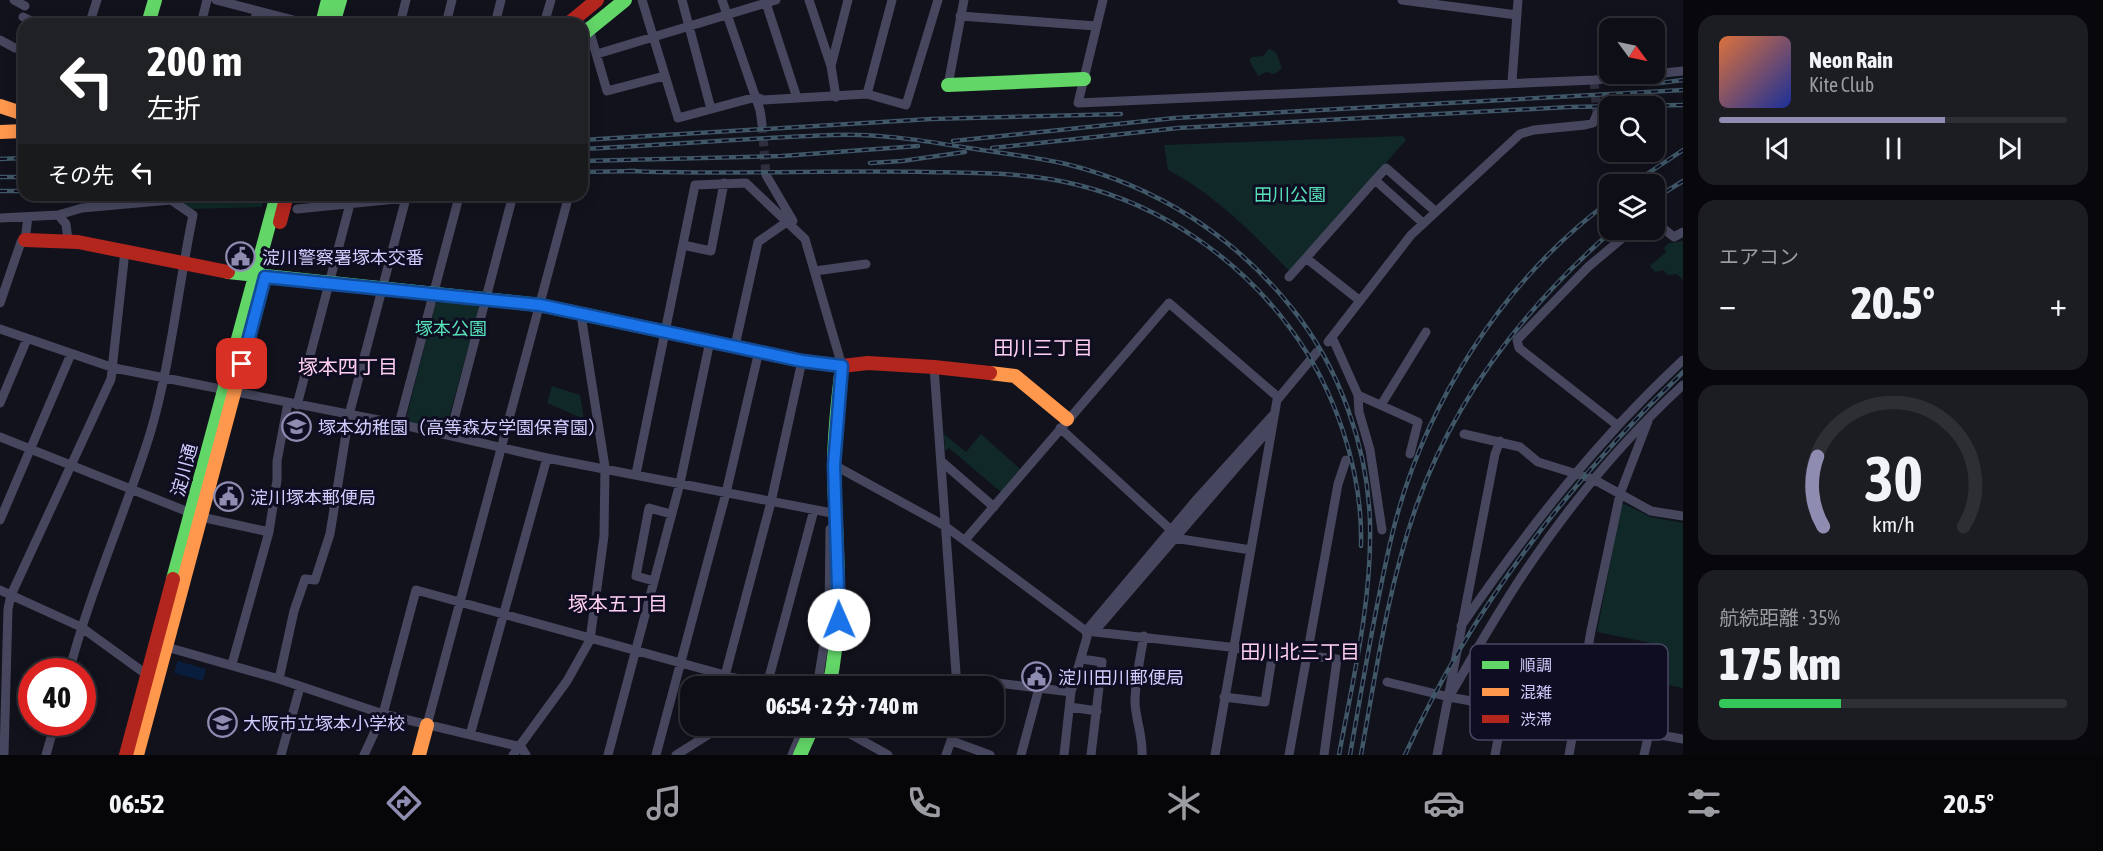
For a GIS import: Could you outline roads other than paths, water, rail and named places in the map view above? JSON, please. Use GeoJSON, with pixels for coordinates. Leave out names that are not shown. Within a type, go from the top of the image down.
{"type":"FeatureCollection","features":[{"type":"Feature","properties":{"kind":"main road"},"geometry":{"type":"LineString","coordinates":[[150,18],[155,0]]}},
{"type":"Feature","properties":{"kind":"main road"},"geometry":{"type":"LineString","coordinates":[[324,18],[328,0]]}},
{"type":"Feature","properties":{"kind":"main road"},"geometry":{"type":"LineString","coordinates":[[334,18],[339,0]]}},
{"type":"Feature","properties":{"kind":"main road"},"geometry":{"type":"LineString","coordinates":[[575,18],[597,0]]}},
{"type":"Feature","properties":{"kind":"main road"},"geometry":{"type":"LineString","coordinates":[[586,18],[608,0]]}},
{"type":"Feature","properties":{"kind":"main road"},"geometry":{"type":"LineString","coordinates":[[588,35],[625,0]]}},
{"type":"Feature","properties":{"kind":"main road"},"geometry":{"type":"LineString","coordinates":[[948,85],[1084,79]]}},
{"type":"Feature","properties":{"kind":"main road"},"geometry":{"type":"LineString","coordinates":[[0,106],[18,112]]}},
{"type":"Feature","properties":{"kind":"main road"},"geometry":{"type":"LineString","coordinates":[[0,132],[18,131]]}},
{"type":"Feature","properties":{"kind":"main road"},"geometry":{"type":"LineString","coordinates":[[0,142],[18,141]]}},
{"type":"Feature","properties":{"kind":"main road","name":"淀川通"},"geometry":{"type":"LineString","coordinates":[[126,755],[161,645],[230,391],[260,277],[276,201]]}},
{"type":"Feature","properties":{"kind":"main road","name":"淀川通"},"geometry":{"type":"LineString","coordinates":[[260,277],[285,201]]}},
{"type":"Feature","properties":{"kind":"main road"},"geometry":{"type":"LineString","coordinates":[[25,240],[68,240],[260,277],[540,305],[802,361],[842,366],[868,363],[934,367],[1015,376],[1063,424]]}},
{"type":"Feature","properties":{"kind":"main road"},"geometry":{"type":"LineString","coordinates":[[831,676],[839,620],[833,513],[834,465],[842,366]]}},
{"type":"Feature","properties":{"kind":"main road","name":"淀川通"},"geometry":{"type":"LineString","coordinates":[[137,755],[151,678]]}},
{"type":"Feature","properties":{"kind":"main road"},"geometry":{"type":"LineString","coordinates":[[419,755],[427,724]]}},
{"type":"Feature","properties":{"kind":"main road"},"geometry":{"type":"LineString","coordinates":[[800,755],[809,736]]}},
{"type":"Feature","properties":{"kind":"street"},"geometry":{"type":"LineString","coordinates":[[14,0],[25,6]]}},
{"type":"Feature","properties":{"kind":"street"},"geometry":{"type":"LineString","coordinates":[[91,18],[97,0]]}},
{"type":"Feature","properties":{"kind":"street"},"geometry":{"type":"LineString","coordinates":[[202,18],[207,0]]}},
{"type":"Feature","properties":{"kind":"street"},"geometry":{"type":"LineString","coordinates":[[216,0],[283,18]]}},
{"type":"Feature","properties":{"kind":"street"},"geometry":{"type":"LineString","coordinates":[[402,18],[406,0]]}},
{"type":"Feature","properties":{"kind":"street"},"geometry":{"type":"LineString","coordinates":[[448,18],[452,0]]}},
{"type":"Feature","properties":{"kind":"street"},"geometry":{"type":"LineString","coordinates":[[496,18],[501,0]]}},
{"type":"Feature","properties":{"kind":"street"},"geometry":{"type":"LineString","coordinates":[[546,18],[550,0]]}},
{"type":"Feature","properties":{"kind":"street"},"geometry":{"type":"LineString","coordinates":[[588,35],[636,0]]}},
{"type":"Feature","properties":{"kind":"street"},"geometry":{"type":"LineString","coordinates":[[642,0],[678,118],[756,97],[764,100],[867,94],[906,105],[938,0]]}},
{"type":"Feature","properties":{"kind":"street"},"geometry":{"type":"LineString","coordinates":[[682,0],[711,109]]}},
{"type":"Feature","properties":{"kind":"street"},"geometry":{"type":"LineString","coordinates":[[722,0],[756,97],[762,124]]}},
{"type":"Feature","properties":{"kind":"street"},"geometry":{"type":"LineString","coordinates":[[597,54],[776,0]]}},
{"type":"Feature","properties":{"kind":"street"},"geometry":{"type":"LineString","coordinates":[[808,0],[831,66],[836,97]]}},
{"type":"Feature","properties":{"kind":"street"},"geometry":{"type":"LineString","coordinates":[[831,66],[848,0]]}},
{"type":"Feature","properties":{"kind":"street"},"geometry":{"type":"LineString","coordinates":[[867,94],[892,0]]}},
{"type":"Feature","properties":{"kind":"street"},"geometry":{"type":"LineString","coordinates":[[948,85],[964,0]]}},
{"type":"Feature","properties":{"kind":"street"},"geometry":{"type":"LineString","coordinates":[[1103,0],[1078,103],[1594,80],[1683,71]]}},
{"type":"Feature","properties":{"kind":"street"},"geometry":{"type":"LineString","coordinates":[[1402,0],[1516,15]]}},
{"type":"Feature","properties":{"kind":"street"},"geometry":{"type":"LineString","coordinates":[[1512,82],[1518,0]]}},
{"type":"Feature","properties":{"kind":"street"},"geometry":{"type":"LineString","coordinates":[[765,2],[798,98]]}},
{"type":"Feature","properties":{"kind":"street"},"geometry":{"type":"LineString","coordinates":[[584,10],[585,18]]}},
{"type":"Feature","properties":{"kind":"street"},"geometry":{"type":"LineString","coordinates":[[256,18],[257,12]]}},
{"type":"Feature","properties":{"kind":"street"},"geometry":{"type":"LineString","coordinates":[[960,16],[1096,26]]}},
{"type":"Feature","properties":{"kind":"street"},"geometry":{"type":"LineString","coordinates":[[588,38],[597,54],[607,91],[664,76]]}},
{"type":"Feature","properties":{"kind":"street"},"geometry":{"type":"LineString","coordinates":[[0,40],[15,48]]}},
{"type":"Feature","properties":{"kind":"street"},"geometry":{"type":"LineString","coordinates":[[1382,530],[1370,450],[1359,412],[1358,395],[1330,340],[1359,300],[1423,223],[1520,134],[1534,130],[1586,125],[1593,123],[1597,114]]}},
{"type":"Feature","properties":{"kind":"street"},"geometry":{"type":"LineString","coordinates":[[1289,277],[1386,168],[1435,211]]}},
{"type":"Feature","properties":{"kind":"street"},"geometry":{"type":"LineString","coordinates":[[766,176],[797,229]]}},
{"type":"Feature","properties":{"kind":"street"},"geometry":{"type":"LineString","coordinates":[[1375,180],[1423,223]]}},
{"type":"Feature","properties":{"kind":"street"},"geometry":{"type":"LineString","coordinates":[[683,245],[711,250],[724,183]]}},
{"type":"Feature","properties":{"kind":"street"},"geometry":{"type":"LineString","coordinates":[[636,474],[695,185],[746,183],[805,238],[842,366]]}},
{"type":"Feature","properties":{"kind":"street"},"geometry":{"type":"LineString","coordinates":[[0,218],[58,215],[82,208],[160,201]]}},
{"type":"Feature","properties":{"kind":"street"},"geometry":{"type":"LineString","coordinates":[[73,658],[81,627],[150,434],[164,377],[193,214],[173,201]]}},
{"type":"Feature","properties":{"kind":"street"},"geometry":{"type":"LineString","coordinates":[[297,209],[378,201]]}},
{"type":"Feature","properties":{"kind":"street"},"geometry":{"type":"LineString","coordinates":[[279,679],[294,611],[304,579],[315,580],[330,534],[349,415],[405,201]]}},
{"type":"Feature","properties":{"kind":"street"},"geometry":{"type":"LineString","coordinates":[[399,424],[432,295],[460,201]]}},
{"type":"Feature","properties":{"kind":"street"},"geometry":{"type":"LineString","coordinates":[[450,435],[511,201]]}},
{"type":"Feature","properties":{"kind":"street"},"geometry":{"type":"LineString","coordinates":[[427,724],[567,201]]}},
{"type":"Feature","properties":{"kind":"street"},"geometry":{"type":"LineString","coordinates":[[232,664],[269,531],[277,480],[277,461],[350,204]]}},
{"type":"Feature","properties":{"kind":"street"},"geometry":{"type":"LineString","coordinates":[[58,215],[66,224],[68,240]]}},
{"type":"Feature","properties":{"kind":"street"},"geometry":{"type":"LineString","coordinates":[[0,303],[21,242],[25,240],[28,217]]}},
{"type":"Feature","properties":{"kind":"street"},"geometry":{"type":"LineString","coordinates":[[735,346],[758,242],[788,221]]}},
{"type":"Feature","properties":{"kind":"street"},"geometry":{"type":"LineString","coordinates":[[1665,230],[1674,237],[1683,232]]}},
{"type":"Feature","properties":{"kind":"street"},"geometry":{"type":"LineString","coordinates":[[1617,425],[1520,348],[1517,340],[1588,267],[1620,240]]}},
{"type":"Feature","properties":{"kind":"street"},"geometry":{"type":"LineString","coordinates":[[4,755],[8,609],[11,595],[114,368],[125,251]]}},
{"type":"Feature","properties":{"kind":"street"},"geometry":{"type":"LineString","coordinates":[[1306,258],[1359,300]]}},
{"type":"Feature","properties":{"kind":"street"},"geometry":{"type":"LineString","coordinates":[[815,271],[866,264]]}},
{"type":"Feature","properties":{"kind":"street"},"geometry":{"type":"LineString","coordinates":[[965,540],[1169,303],[1279,398]]}},
{"type":"Feature","properties":{"kind":"street"},"geometry":{"type":"LineString","coordinates":[[513,755],[523,751],[590,640],[604,536],[605,467],[581,315]]}},
{"type":"Feature","properties":{"kind":"street"},"geometry":{"type":"LineString","coordinates":[[0,329],[114,368],[399,424],[547,458],[605,467],[833,513],[829,614],[819,676]]}},
{"type":"Feature","properties":{"kind":"street"},"geometry":{"type":"LineString","coordinates":[[1381,405],[1426,332]]}},
{"type":"Feature","properties":{"kind":"street"},"geometry":{"type":"LineString","coordinates":[[0,403],[27,339]]}},
{"type":"Feature","properties":{"kind":"street"},"geometry":{"type":"LineString","coordinates":[[608,755],[680,483],[710,340]]}},
{"type":"Feature","properties":{"kind":"street"},"geometry":{"type":"LineString","coordinates":[[656,755],[726,493],[759,351]]}},
{"type":"Feature","properties":{"kind":"street"},"geometry":{"type":"LineString","coordinates":[[1215,755],[1274,414],[1279,398],[1317,352]]}},
{"type":"Feature","properties":{"kind":"street"},"geometry":{"type":"LineString","coordinates":[[0,520],[71,354]]}},
{"type":"Feature","properties":{"kind":"street"},"geometry":{"type":"LineString","coordinates":[[1461,626],[1530,527],[1573,474],[1617,425],[1683,360]]}},
{"type":"Feature","properties":{"kind":"street"},"geometry":{"type":"LineString","coordinates":[[725,676],[771,502],[802,361]]}},
{"type":"Feature","properties":{"kind":"street"},"geometry":{"type":"LineString","coordinates":[[934,367],[957,676]]}},
{"type":"Feature","properties":{"kind":"street"},"geometry":{"type":"LineString","coordinates":[[1481,644],[1522,576],[1593,479],[1650,416],[1683,385]]}},
{"type":"Feature","properties":{"kind":"street"},"geometry":{"type":"LineString","coordinates":[[1358,395],[1418,422],[1410,454]]}},
{"type":"Feature","properties":{"kind":"street"},"geometry":{"type":"LineString","coordinates":[[1064,755],[1071,692],[1090,631],[1274,414]]}},
{"type":"Feature","properties":{"kind":"street"},"geometry":{"type":"LineString","coordinates":[[1588,644],[1620,495],[1650,416]]}},
{"type":"Feature","properties":{"kind":"street"},"geometry":{"type":"LineString","coordinates":[[1063,424],[1173,534],[1251,550]]}},
{"type":"Feature","properties":{"kind":"street"},"geometry":{"type":"LineString","coordinates":[[1173,534],[1271,427]]}},
{"type":"Feature","properties":{"kind":"street"},"geometry":{"type":"LineString","coordinates":[[1464,434],[1520,447],[1538,462],[1593,479],[1651,512],[1683,516]]}},
{"type":"Feature","properties":{"kind":"street"},"geometry":{"type":"LineString","coordinates":[[0,437],[196,514],[269,531]]}},
{"type":"Feature","properties":{"kind":"street"},"geometry":{"type":"LineString","coordinates":[[1437,755],[1461,626],[1500,441]]}},
{"type":"Feature","properties":{"kind":"street"},"geometry":{"type":"LineString","coordinates":[[470,735],[547,458]]}},
{"type":"Feature","properties":{"kind":"street"},"geometry":{"type":"LineString","coordinates":[[1289,755],[1338,484],[1346,460]]}},
{"type":"Feature","properties":{"kind":"street"},"geometry":{"type":"LineString","coordinates":[[942,462],[993,507]]}},
{"type":"Feature","properties":{"kind":"street"},"geometry":{"type":"LineString","coordinates":[[834,465],[945,526],[1090,631],[1337,659],[1324,755]]}},
{"type":"Feature","properties":{"kind":"street"},"geometry":{"type":"LineString","coordinates":[[654,581],[636,576],[649,508],[672,514]]}},
{"type":"Feature","properties":{"kind":"street"},"geometry":{"type":"LineString","coordinates":[[771,676],[814,510]]}},
{"type":"Feature","properties":{"kind":"street"},"geometry":{"type":"LineString","coordinates":[[0,590],[81,627],[151,678]]}},
{"type":"Feature","properties":{"kind":"street"},"geometry":{"type":"LineString","coordinates":[[364,755],[383,714],[416,590],[590,640],[736,676]]}},
{"type":"Feature","properties":{"kind":"street"},"geometry":{"type":"LineString","coordinates":[[1142,755],[1143,741],[1135,702],[1144,636]]}},
{"type":"Feature","properties":{"kind":"street"},"geometry":{"type":"LineString","coordinates":[[161,645],[232,664],[383,714],[470,735],[523,751]]}},
{"type":"Feature","properties":{"kind":"street"},"geometry":{"type":"LineString","coordinates":[[1224,697],[1265,702],[1273,651]]}},
{"type":"Feature","properties":{"kind":"street"},"geometry":{"type":"LineString","coordinates":[[1082,659],[1102,662],[1091,755]]}},
{"type":"Feature","properties":{"kind":"street"},"geometry":{"type":"LineString","coordinates":[[1449,697],[1470,662]]}},
{"type":"Feature","properties":{"kind":"street"},"geometry":{"type":"LineString","coordinates":[[1386,682],[1470,700]]}},
{"type":"Feature","properties":{"kind":"street"},"geometry":{"type":"LineString","coordinates":[[1004,685],[1071,692]]}},
{"type":"Feature","properties":{"kind":"street"},"geometry":{"type":"LineString","coordinates":[[281,755],[300,687]]}},
{"type":"Feature","properties":{"kind":"street"},"geometry":{"type":"LineString","coordinates":[[1021,755],[1039,688]]}},
{"type":"Feature","properties":{"kind":"street"},"geometry":{"type":"LineString","coordinates":[[1070,707],[1097,711]]}},
{"type":"Feature","properties":{"kind":"street"},"geometry":{"type":"LineString","coordinates":[[46,755],[51,736]]}},
{"type":"Feature","properties":{"kind":"street"},"geometry":{"type":"LineString","coordinates":[[676,755],[688,752],[705,736]]}},
{"type":"Feature","properties":{"kind":"street"},"geometry":{"type":"LineString","coordinates":[[792,755],[800,736]]}},
{"type":"Feature","properties":{"kind":"street"},"geometry":{"type":"LineString","coordinates":[[854,736],[888,755]]}},
{"type":"Feature","properties":{"kind":"street"},"geometry":{"type":"LineString","coordinates":[[946,755],[953,736]]}},
{"type":"Feature","properties":{"kind":"street"},"geometry":{"type":"LineString","coordinates":[[1668,736],[1683,739]]}},
{"type":"Feature","properties":{"kind":"street"},"geometry":{"type":"LineString","coordinates":[[1495,755],[1498,740]]}},
{"type":"Feature","properties":{"kind":"street"},"geometry":{"type":"LineString","coordinates":[[1569,755],[1572,740]]}},
{"type":"Feature","properties":{"kind":"street"},"geometry":{"type":"LineString","coordinates":[[1644,755],[1647,740]]}},
{"type":"Feature","properties":{"kind":"street"},"geometry":{"type":"LineString","coordinates":[[952,741],[990,755]]}},
{"type":"Feature","properties":{"kind":"water"},"geometry":{"type":"Polygon","coordinates":[[[178,661],[206,669],[203,681],[174,673],[178,661]]]}},
{"type":"Feature","properties":{"kind":"tunnel"},"geometry":{"type":"LineString","coordinates":[[1594,80],[1597,114]]}},
{"type":"Feature","properties":{"kind":"tunnel"},"geometry":{"type":"LineString","coordinates":[[762,124],[766,175]]}},
{"type":"Feature","properties":{"kind":"railway"},"geometry":{"type":"LineString","coordinates":[[1665,82],[1683,80]]}},
{"type":"Feature","properties":{"kind":"railway"},"geometry":{"type":"LineString","coordinates":[[953,141],[1175,118],[1683,90]]}},
{"type":"Feature","properties":{"kind":"railway"},"geometry":{"type":"LineString","coordinates":[[992,148],[1178,128],[1569,107],[1683,105]]}},
{"type":"Feature","properties":{"kind":"railway"},"geometry":{"type":"LineString","coordinates":[[588,140],[931,119],[1121,114]]}},
{"type":"Feature","properties":{"kind":"railway"},"geometry":{"type":"LineString","coordinates":[[588,149],[834,135],[868,135],[919,140],[1042,159],[1099,174],[1161,200],[1218,236],[1268,281],[1308,330],[1337,381],[1348,409],[1364,465],[1370,523],[1368,581],[1361,640],[1339,755]]}},
{"type":"Feature","properties":{"kind":"railway"},"geometry":{"type":"LineString","coordinates":[[588,161],[782,156],[918,146]]}},
{"type":"Feature","properties":{"kind":"railway"},"geometry":{"type":"LineString","coordinates":[[1647,174],[1683,150]]}},
{"type":"Feature","properties":{"kind":"railway"},"geometry":{"type":"LineString","coordinates":[[870,163],[965,152]]}},
{"type":"Feature","properties":{"kind":"railway"},"geometry":{"type":"LineString","coordinates":[[0,159],[18,158]]}},
{"type":"Feature","properties":{"kind":"railway"},"geometry":{"type":"LineString","coordinates":[[628,171],[1022,175],[1078,185],[1140,206],[1169,221],[1223,258],[1270,303],[1306,352],[1333,404],[1343,431],[1357,489],[1361,546]]}},
{"type":"Feature","properties":{"kind":"railway"},"geometry":{"type":"LineString","coordinates":[[588,172],[636,171]]}},
{"type":"Feature","properties":{"kind":"railway"},"geometry":{"type":"LineString","coordinates":[[0,177],[18,177]]}},
{"type":"Feature","properties":{"kind":"railway"},"geometry":{"type":"LineString","coordinates":[[1665,192],[1683,181]]}},
{"type":"Feature","properties":{"kind":"railway"},"geometry":{"type":"LineString","coordinates":[[0,191],[18,191]]}},
{"type":"Feature","properties":{"kind":"railway"},"geometry":{"type":"LineString","coordinates":[[1350,755],[1392,535],[1406,487],[1424,440],[1446,393],[1472,349],[1502,307],[1535,268],[1599,210]]}},
{"type":"Feature","properties":{"kind":"railway"},"geometry":{"type":"LineString","coordinates":[[1361,755],[1398,568],[1406,537],[1432,466],[1451,428],[1496,355],[1551,290],[1602,240]]}},
{"type":"Feature","properties":{"kind":"railway"},"geometry":{"type":"LineString","coordinates":[[1405,755],[1460,649],[1491,599],[1526,550],[1601,458],[1683,372]]}},
{"type":"Feature","properties":{"kind":"place","name":"淀川警察署塚本交番"},"geometry":{"type":"Point","coordinates":[241,257]}},
{"type":"Feature","properties":{"kind":"place","name":"塚本幼稚園（高等森友学園保育園）"},"geometry":{"type":"Point","coordinates":[297,427]}},
{"type":"Feature","properties":{"kind":"place","name":"淀川塚本郵便局"},"geometry":{"type":"Point","coordinates":[229,497]}},
{"type":"Feature","properties":{"kind":"place","name":"淀川田川郵便局"},"geometry":{"type":"Point","coordinates":[1037,677]}},
{"type":"Feature","properties":{"kind":"place","name":"大阪市立塚本小学校"},"geometry":{"type":"Point","coordinates":[222,723]}},
{"type":"Feature","properties":{"kind":"district","name":"田川三丁目"},"geometry":{"type":"Point","coordinates":[1043,347]}},
{"type":"Feature","properties":{"kind":"district","name":"塚本四丁目"},"geometry":{"type":"Point","coordinates":[348,366]}},
{"type":"Feature","properties":{"kind":"district","name":"塚本五丁目"},"geometry":{"type":"Point","coordinates":[618,603]}},
{"type":"Feature","properties":{"kind":"district","name":"田川北三丁目"},"geometry":{"type":"Point","coordinates":[1300,651]}},
{"type":"Feature","properties":{"kind":"park label","name":"田川公園"},"geometry":{"type":"Point","coordinates":[1290,194]}},
{"type":"Feature","properties":{"kind":"park label","name":"塚本公園"},"geometry":{"type":"Point","coordinates":[451,328]}}]}
